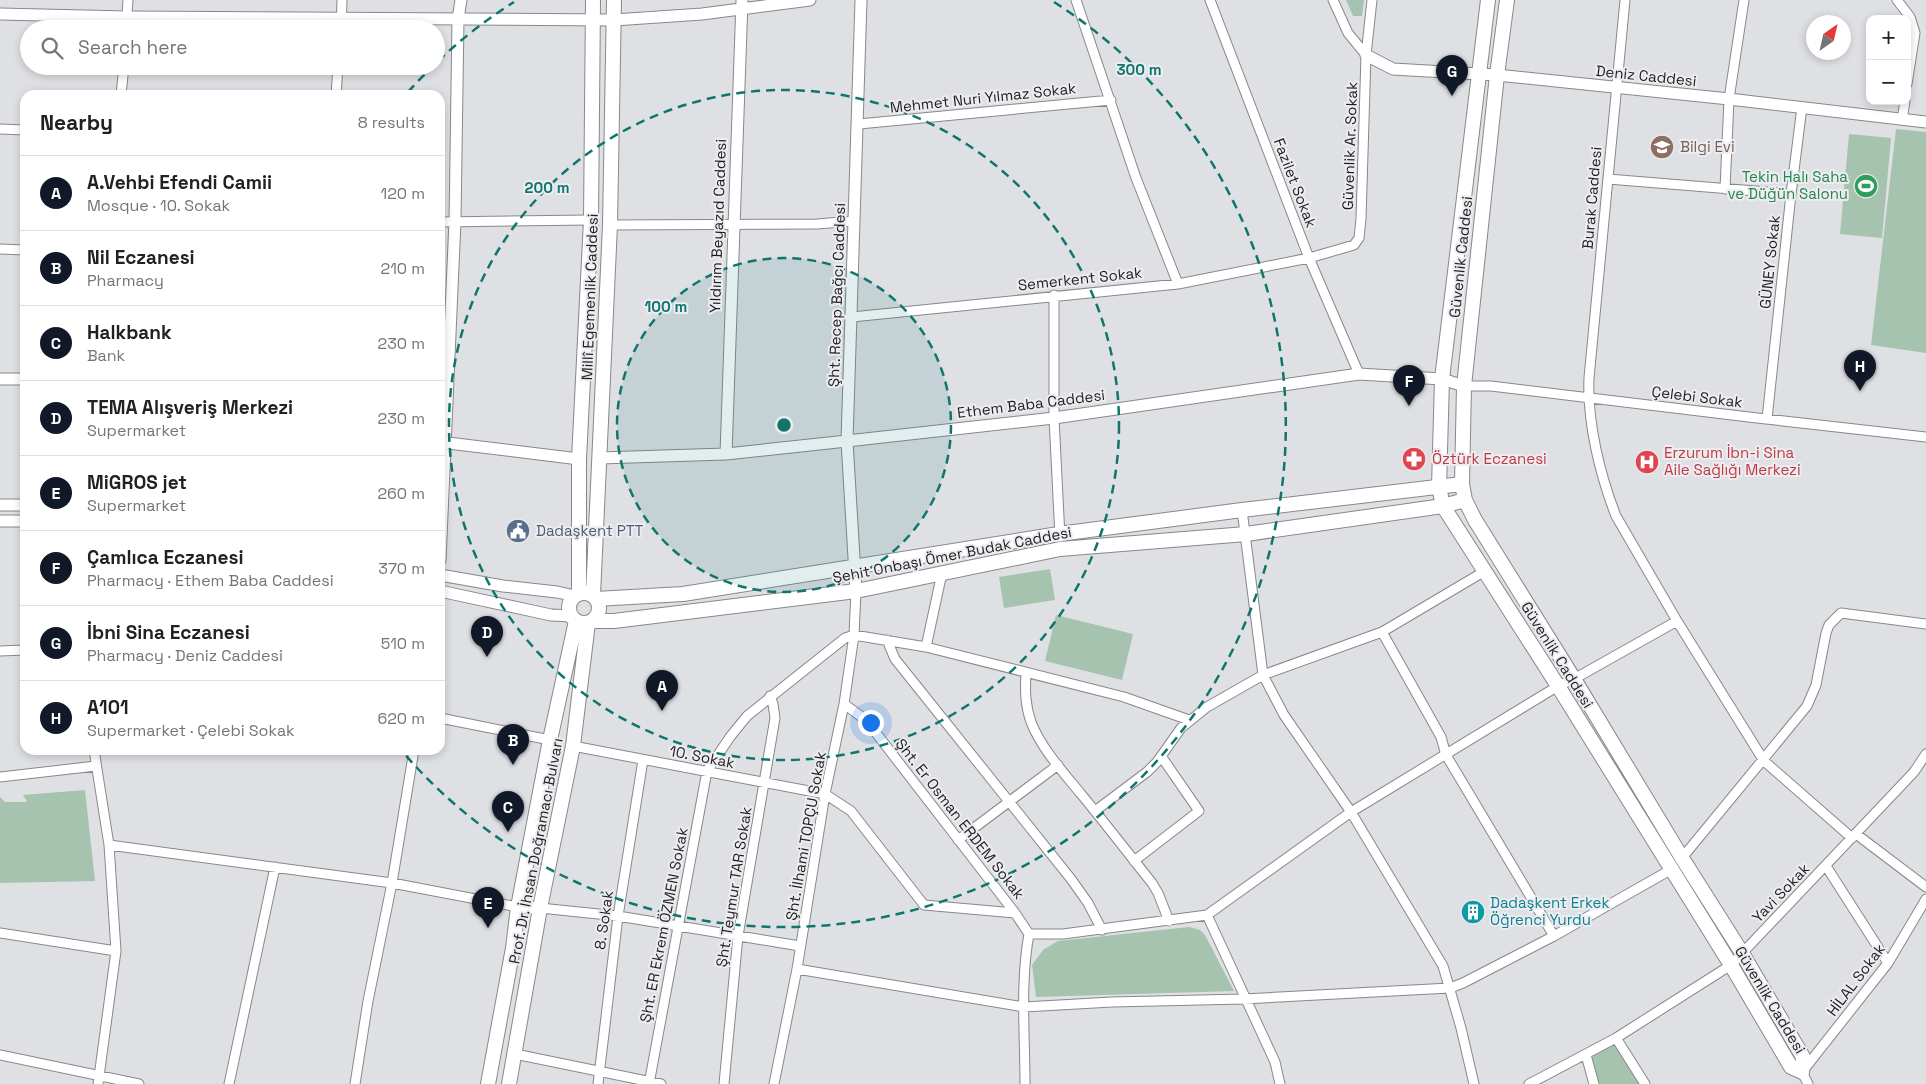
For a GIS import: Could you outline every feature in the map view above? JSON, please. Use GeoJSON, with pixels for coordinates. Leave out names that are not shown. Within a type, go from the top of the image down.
{"type":"FeatureCollection","features":[{"type":"Feature","properties":{"kind":"main road","name":"Millî Egemenlik Caddesi"},"geometry":{"type":"LineString","coordinates":[[586,596],[579,459],[591,220],[593,0]]}},
{"type":"Feature","properties":{"kind":"main road","name":"Millî Egemenlik Caddesi"},"geometry":{"type":"LineString","coordinates":[[586,596],[600,458],[610,225],[614,0]]}},
{"type":"Feature","properties":{"kind":"main road","name":"Güvenlik Caddesi"},"geometry":{"type":"LineString","coordinates":[[1488,0],[1442,379],[1439,487],[1443,506],[1558,686],[1731,965],[1790,1066],[1805,1078]]}},
{"type":"Feature","properties":{"kind":"main road","name":"Güvenlik Caddesi"},"geometry":{"type":"LineString","coordinates":[[1507,0],[1497,74],[1464,386],[1462,484],[1465,500],[1475,520],[1742,953],[1803,1057],[1805,1078]]}},
{"type":"Feature","properties":{"kind":"main road","name":"Şehit Onbaşı Ömer Budak Caddesi"},"geometry":{"type":"LineString","coordinates":[[586,596],[683,594],[1059,534],[1462,484]]}},
{"type":"Feature","properties":{"kind":"main road","name":"Şehit Onbaşı Ömer Budak Caddesi"},"geometry":{"type":"LineString","coordinates":[[582,620],[614,621],[856,591],[1060,549],[1246,534],[1443,506],[1465,500]]}},
{"type":"Feature","properties":{"kind":"main road"},"geometry":{"type":"LineString","coordinates":[[586,596],[599,610],[582,620],[569,608],[586,596]]}},
{"type":"Feature","properties":{"kind":"main road","name":"Prof. Dr. İhsan Doğramacı Bulvarı"},"geometry":{"type":"LineString","coordinates":[[488,1084],[513,948],[518,907],[550,740],[582,620]]}},
{"type":"Feature","properties":{"kind":"main road","name":"Prof. Dr. İhsan Doğramacı Bulvarı"},"geometry":{"type":"LineString","coordinates":[[509,1084],[540,908],[573,746],[582,620]]}},
{"type":"Feature","properties":{"kind":"street"},"geometry":{"type":"LineString","coordinates":[[127,20],[128,0]]}},
{"type":"Feature","properties":{"kind":"street"},"geometry":{"type":"LineString","coordinates":[[341,20],[342,0]]}},
{"type":"Feature","properties":{"kind":"street"},"geometry":{"type":"LineString","coordinates":[[445,406],[455,222],[458,19],[460,0]]}},
{"type":"Feature","properties":{"kind":"street"},"geometry":{"type":"LineString","coordinates":[[429,20],[614,20],[702,14],[742,4],[810,0]]}},
{"type":"Feature","properties":{"kind":"street","name":"Şht. Recep Bağcı Caddesi"},"geometry":{"type":"LineString","coordinates":[[856,591],[847,441],[862,0]]}},
{"type":"Feature","properties":{"kind":"street"},"geometry":{"type":"LineString","coordinates":[[1076,0],[1136,178],[1178,284]]}},
{"type":"Feature","properties":{"kind":"street","name":"Fazilet Sokak"},"geometry":{"type":"LineString","coordinates":[[1210,0],[1309,258],[1359,374]]}},
{"type":"Feature","properties":{"kind":"street"},"geometry":{"type":"LineString","coordinates":[[1333,0],[1348,33],[1366,55]]}},
{"type":"Feature","properties":{"kind":"street","name":"Güvenlik Ar. Sokak"},"geometry":{"type":"LineString","coordinates":[[1309,258],[1354,245],[1359,238],[1366,55],[1372,0]]}},
{"type":"Feature","properties":{"kind":"street","name":"Burak Caddesi"},"geometry":{"type":"LineString","coordinates":[[1625,0],[1588,398],[1594,435],[1613,508],[1677,621],[1764,761],[1854,836],[1926,887]]}},
{"type":"Feature","properties":{"kind":"street"},"geometry":{"type":"LineString","coordinates":[[1725,189],[1729,99],[1744,0]]}},
{"type":"Feature","properties":{"kind":"street"},"geometry":{"type":"LineString","coordinates":[[1897,0],[1910,17],[1915,32],[1911,60]]}},
{"type":"Feature","properties":{"kind":"street","name":"Yıldırım Beyazıd Caddesi"},"geometry":{"type":"LineString","coordinates":[[726,454],[742,4]]}},
{"type":"Feature","properties":{"kind":"street"},"geometry":{"type":"LineString","coordinates":[[0,14],[85,20]]}},
{"type":"Feature","properties":{"kind":"street","name":"Deniz Caddesi"},"geometry":{"type":"LineString","coordinates":[[1366,55],[1393,68],[1497,74],[1926,122]]}},
{"type":"Feature","properties":{"kind":"street"},"geometry":{"type":"LineString","coordinates":[[122,90],[123,75]]}},
{"type":"Feature","properties":{"kind":"street"},"geometry":{"type":"LineString","coordinates":[[336,90],[337,75]]}},
{"type":"Feature","properties":{"kind":"street","name":"Mehmet Nuri Yılmaz Sokak"},"geometry":{"type":"LineString","coordinates":[[858,124],[1111,100]]}},
{"type":"Feature","properties":{"kind":"street"},"geometry":{"type":"LineString","coordinates":[[1902,120],[1904,105]]}},
{"type":"Feature","properties":{"kind":"street","name":"GÜNEY Sokak"},"geometry":{"type":"LineString","coordinates":[[1767,419],[1802,107]]}},
{"type":"Feature","properties":{"kind":"street"},"geometry":{"type":"LineString","coordinates":[[0,129],[20,130]]}},
{"type":"Feature","properties":{"kind":"street"},"geometry":{"type":"LineString","coordinates":[[1608,179],[1791,194]]}},
{"type":"Feature","properties":{"kind":"street"},"geometry":{"type":"LineString","coordinates":[[445,222],[591,220]]}},
{"type":"Feature","properties":{"kind":"street"},"geometry":{"type":"LineString","coordinates":[[610,225],[817,224],[853,221]]}},
{"type":"Feature","properties":{"kind":"street"},"geometry":{"type":"LineString","coordinates":[[0,249],[20,250]]}},
{"type":"Feature","properties":{"kind":"street","name":"Semerkent Sokak"},"geometry":{"type":"LineString","coordinates":[[852,317],[1054,295],[1178,284],[1309,258]]}},
{"type":"Feature","properties":{"kind":"street"},"geometry":{"type":"LineString","coordinates":[[1054,295],[1054,418],[1060,549]]}},
{"type":"Feature","properties":{"kind":"street","name":"Ethem Baba Caddesi"},"geometry":{"type":"LineString","coordinates":[[600,458],[726,454],[847,441],[1054,418],[1359,374],[1442,379],[1464,386]]}},
{"type":"Feature","properties":{"kind":"street"},"geometry":{"type":"LineString","coordinates":[[0,379],[20,380]]}},
{"type":"Feature","properties":{"kind":"street","name":"Çelebi Sokak"},"geometry":{"type":"LineString","coordinates":[[1464,386],[1491,386],[1926,436]]}},
{"type":"Feature","properties":{"kind":"street"},"geometry":{"type":"LineString","coordinates":[[445,443],[579,459]]}},
{"type":"Feature","properties":{"kind":"street"},"geometry":{"type":"LineString","coordinates":[[0,505],[20,505]]}},
{"type":"Feature","properties":{"kind":"street"},"geometry":{"type":"LineString","coordinates":[[1242,510],[1263,675],[1284,715],[1351,812],[1443,966],[1474,1084]]}},
{"type":"Feature","properties":{"kind":"street"},"geometry":{"type":"LineString","coordinates":[[0,521],[20,521]]}},
{"type":"Feature","properties":{"kind":"street"},"geometry":{"type":"LineString","coordinates":[[1095,811],[1141,777],[1161,756],[1174,736],[1189,720],[1207,707],[1263,675],[1382,632],[1485,571]]}},
{"type":"Feature","properties":{"kind":"street"},"geometry":{"type":"LineString","coordinates":[[926,647],[942,573]]}},
{"type":"Feature","properties":{"kind":"street"},"geometry":{"type":"LineString","coordinates":[[445,576],[503,586],[586,596]]}},
{"type":"Feature","properties":{"kind":"street","name":"Şht. İlhami TOPÇU Sokak"},"geometry":{"type":"LineString","coordinates":[[774,1084],[797,969],[826,794],[844,704],[854,635],[856,591]]}},
{"type":"Feature","properties":{"kind":"street"},"geometry":{"type":"LineString","coordinates":[[445,592],[582,620]]}},
{"type":"Feature","properties":{"kind":"street"},"geometry":{"type":"LineString","coordinates":[[1682,858],[1764,761],[1807,706],[1816,685],[1826,633],[1834,618],[1841,613],[1926,624]]}},
{"type":"Feature","properties":{"kind":"street"},"geometry":{"type":"LineString","coordinates":[[1025,1084],[1024,1007],[1026,954],[1029,934],[1063,934],[1102,930],[1207,915],[1351,812],[1558,686],[1574,679],[1677,621]]}},
{"type":"Feature","properties":{"kind":"street"},"geometry":{"type":"LineString","coordinates":[[1382,632],[1441,737],[1446,755],[1554,936]]}},
{"type":"Feature","properties":{"kind":"street"},"geometry":{"type":"LineString","coordinates":[[707,771],[737,727],[747,716],[845,638],[854,635],[926,647],[1124,698],[1189,720]]}},
{"type":"Feature","properties":{"kind":"street"},"geometry":{"type":"LineString","coordinates":[[888,640],[895,658],[1088,902],[1102,930]]}},
{"type":"Feature","properties":{"kind":"street"},"geometry":{"type":"LineString","coordinates":[[0,651],[20,650]]}},
{"type":"Feature","properties":{"kind":"street"},"geometry":{"type":"LineString","coordinates":[[1026,673],[1024,692],[1027,709],[1040,739],[1058,765],[1158,893],[1169,921]]}},
{"type":"Feature","properties":{"kind":"street","name":"Şht. Teymur TAR Sokak"},"geometry":{"type":"LineString","coordinates":[[724,1084],[738,936],[775,718],[770,696]]}},
{"type":"Feature","properties":{"kind":"street","name":"Şht. Er Osman ERDEM Sokak"},"geometry":{"type":"LineString","coordinates":[[844,704],[866,720],[1029,934]]}},
{"type":"Feature","properties":{"kind":"street"},"geometry":{"type":"LineString","coordinates":[[445,719],[550,740]]}},
{"type":"Feature","properties":{"kind":"street","name":"10. Sokak"},"geometry":{"type":"LineString","coordinates":[[573,746],[707,771],[764,784],[826,794]]}},
{"type":"Feature","properties":{"kind":"street","name":"Yavi Sokak"},"geometry":{"type":"LineString","coordinates":[[1529,1084],[1616,1038],[1731,965],[1914,772],[1926,754]]}},
{"type":"Feature","properties":{"kind":"street"},"geometry":{"type":"LineString","coordinates":[[95,755],[109,845],[116,952],[98,1080]]}},
{"type":"Feature","properties":{"kind":"street"},"geometry":{"type":"LineString","coordinates":[[355,1084],[368,1001],[392,883],[413,755]]}},
{"type":"Feature","properties":{"kind":"street"},"geometry":{"type":"LineString","coordinates":[[1134,861],[1199,811],[1161,756]]}},
{"type":"Feature","properties":{"kind":"street","name":"8. Sokak"},"geometry":{"type":"LineString","coordinates":[[598,1084],[618,916],[643,760]]}},
{"type":"Feature","properties":{"kind":"street"},"geometry":{"type":"LineString","coordinates":[[958,840],[1058,765]]}},
{"type":"Feature","properties":{"kind":"street"},"geometry":{"type":"LineString","coordinates":[[0,776],[96,766]]}},
{"type":"Feature","properties":{"kind":"street","name":"Şht. ER Ekrem ÖZMEN Sokak"},"geometry":{"type":"LineString","coordinates":[[649,1083],[707,771]]}},
{"type":"Feature","properties":{"kind":"street"},"geometry":{"type":"LineString","coordinates":[[826,794],[851,811],[924,905],[1014,912]]}},
{"type":"Feature","properties":{"kind":"street"},"geometry":{"type":"LineString","coordinates":[[109,845],[392,883],[518,907],[618,916],[800,946]]}},
{"type":"Feature","properties":{"kind":"street"},"geometry":{"type":"LineString","coordinates":[[1826,866],[1888,963]]}},
{"type":"Feature","properties":{"kind":"street"},"geometry":{"type":"LineString","coordinates":[[229,1084],[275,867]]}},
{"type":"Feature","properties":{"kind":"street"},"geometry":{"type":"LineString","coordinates":[[797,969],[1024,1007],[1112,1002],[1244,999],[1450,988],[1554,936],[1672,870]]}},
{"type":"Feature","properties":{"kind":"street","name":"HİLAL Sokak"},"geometry":{"type":"LineString","coordinates":[[1805,1078],[1888,963],[1926,899]]}},
{"type":"Feature","properties":{"kind":"street"},"geometry":{"type":"LineString","coordinates":[[1207,915],[1244,999],[1275,1062],[1280,1084]]}},
{"type":"Feature","properties":{"kind":"street"},"geometry":{"type":"LineString","coordinates":[[0,933],[116,952]]}},
{"type":"Feature","properties":{"kind":"street"},"geometry":{"type":"LineString","coordinates":[[1616,1038],[1645,1084]]}},
{"type":"Feature","properties":{"kind":"street"},"geometry":{"type":"LineString","coordinates":[[515,1054],[661,1084]]}},
{"type":"Feature","properties":{"kind":"street"},"geometry":{"type":"LineString","coordinates":[[0,1055],[98,1080],[139,1084]]}},
{"type":"Feature","properties":{"kind":"street"},"geometry":{"type":"LineString","coordinates":[[1586,1055],[1594,1084]]}},
{"type":"Feature","properties":{"kind":"green space"},"geometry":{"type":"Polygon","coordinates":[[[1346,0],[1364,0],[1362,16],[1353,16],[1346,0]]]}},
{"type":"Feature","properties":{"kind":"green space"},"geometry":{"type":"Polygon","coordinates":[[[1896,129],[1926,132],[1926,353],[1871,345],[1896,129]]]}},
{"type":"Feature","properties":{"kind":"green space","name":"Tekin Halı Saha ve Düğün Salonu"},"geometry":{"type":"Polygon","coordinates":[[[1849,134],[1891,138],[1882,238],[1840,234],[1849,134]]]}},
{"type":"Feature","properties":{"kind":"green space"},"geometry":{"type":"Polygon","coordinates":[[[1050,569],[1055,600],[1004,608],[999,577],[1050,569]]]}},
{"type":"Feature","properties":{"kind":"green space"},"geometry":{"type":"Polygon","coordinates":[[[1056,615],[1133,634],[1122,680],[1045,661],[1056,615]]]}},
{"type":"Feature","properties":{"kind":"green space"},"geometry":{"type":"Polygon","coordinates":[[[85,790],[95,881],[0,883],[0,797],[5,802],[27,802],[23,795],[85,790]]]}},
{"type":"Feature","properties":{"kind":"green space"},"geometry":{"type":"Polygon","coordinates":[[[1189,927],[1200,930],[1205,935],[1234,991],[1036,997],[1032,965],[1043,950],[1058,941],[1189,927]]]}},
{"type":"Feature","properties":{"kind":"green space"},"geometry":{"type":"Polygon","coordinates":[[[1616,1038],[1645,1084],[1594,1084],[1586,1055],[1616,1038]]]}},
{"type":"Feature","properties":{"kind":"place","name":"İbni Sina Eczanesi"},"geometry":{"type":"Point","coordinates":[1452,96]}},
{"type":"Feature","properties":{"kind":"place","name":"Bilgi Evi"},"geometry":{"type":"Point","coordinates":[1662,147]}},
{"type":"Feature","properties":{"kind":"place","name":"Tekin Halı Saha ve Düğün Salonu"},"geometry":{"type":"Point","coordinates":[1866,186]}},
{"type":"Feature","properties":{"kind":"place","name":"A101"},"geometry":{"type":"Point","coordinates":[1860,391]}},
{"type":"Feature","properties":{"kind":"place","name":"Çamlıca Eczanesi"},"geometry":{"type":"Point","coordinates":[1409,406]}},
{"type":"Feature","properties":{"kind":"place","name":"Öztürk Eczanesi"},"geometry":{"type":"Point","coordinates":[1414,459]}},
{"type":"Feature","properties":{"kind":"place","name":"Erzurum İbn-i Sina Aile Sağlığı Merkezi"},"geometry":{"type":"Point","coordinates":[1647,462]}},
{"type":"Feature","properties":{"kind":"place","name":"Dadaşkent PTT"},"geometry":{"type":"Point","coordinates":[518,531]}},
{"type":"Feature","properties":{"kind":"place","name":"TEMA Alışveriş Merkezi"},"geometry":{"type":"Point","coordinates":[487,657]}},
{"type":"Feature","properties":{"kind":"place","name":"A.Vehbi Efendi Camii"},"geometry":{"type":"Point","coordinates":[662,711]}},
{"type":"Feature","properties":{"kind":"place","name":"Nil Eczanesi"},"geometry":{"type":"Point","coordinates":[513,765]}},
{"type":"Feature","properties":{"kind":"place","name":"Halkbank"},"geometry":{"type":"Point","coordinates":[508,832]}},
{"type":"Feature","properties":{"kind":"place","name":"Dadaşkent Erkek Öğrenci Yurdu"},"geometry":{"type":"Point","coordinates":[1473,912]}},
{"type":"Feature","properties":{"kind":"place","name":"MiGROS jet"},"geometry":{"type":"Point","coordinates":[488,928]}}]}
